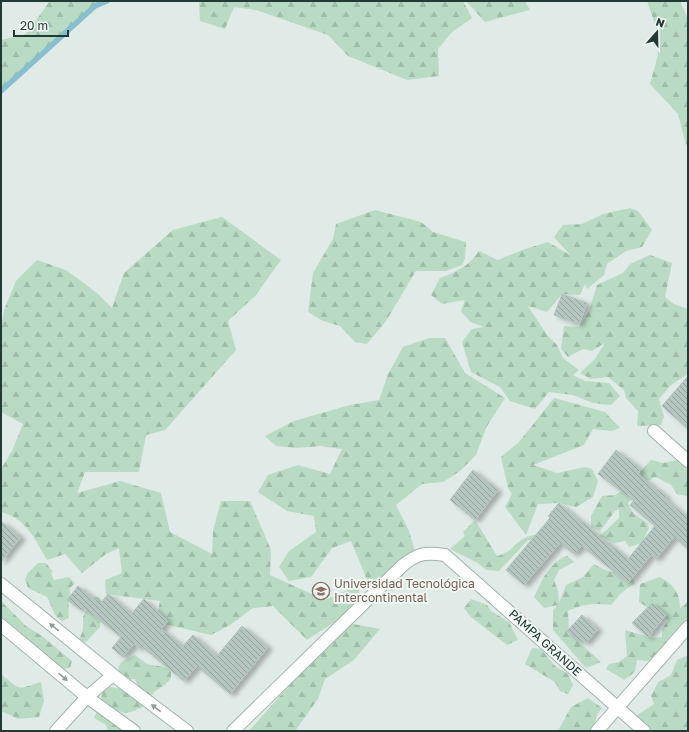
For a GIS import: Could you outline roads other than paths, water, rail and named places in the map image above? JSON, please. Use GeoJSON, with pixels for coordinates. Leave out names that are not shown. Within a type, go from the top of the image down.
{"type":"FeatureCollection","features":[{"type":"Feature","properties":{"kind":"street"},"geometry":{"type":"LineString","coordinates":[[654,431],[688,461]]}},
{"type":"Feature","properties":{"kind":"street","name":"PAMPA GRANDE"},"geometry":{"type":"LineString","coordinates":[[233,731],[407,561],[413,557],[427,553],[446,555],[644,731]]}},
{"type":"Feature","properties":{"kind":"street"},"geometry":{"type":"LineString","coordinates":[[1,584],[113,675],[187,731]]}},
{"type":"Feature","properties":{"kind":"street"},"geometry":{"type":"LineString","coordinates":[[1,626],[87,697],[134,731]]}},
{"type":"Feature","properties":{"kind":"street"},"geometry":{"type":"LineString","coordinates":[[597,731],[688,627]]}},
{"type":"Feature","properties":{"kind":"street"},"geometry":{"type":"LineString","coordinates":[[56,731],[87,697],[113,675]]}},
{"type":"Feature","properties":{"kind":"waterway"},"geometry":{"type":"LineString","coordinates":[[1,91],[95,6],[107,1]]}},
{"type":"Feature","properties":{"kind":"place","name":"Universidad Tecnológica Intercontinental"},"geometry":{"type":"Point","coordinates":[321,591]}}]}
